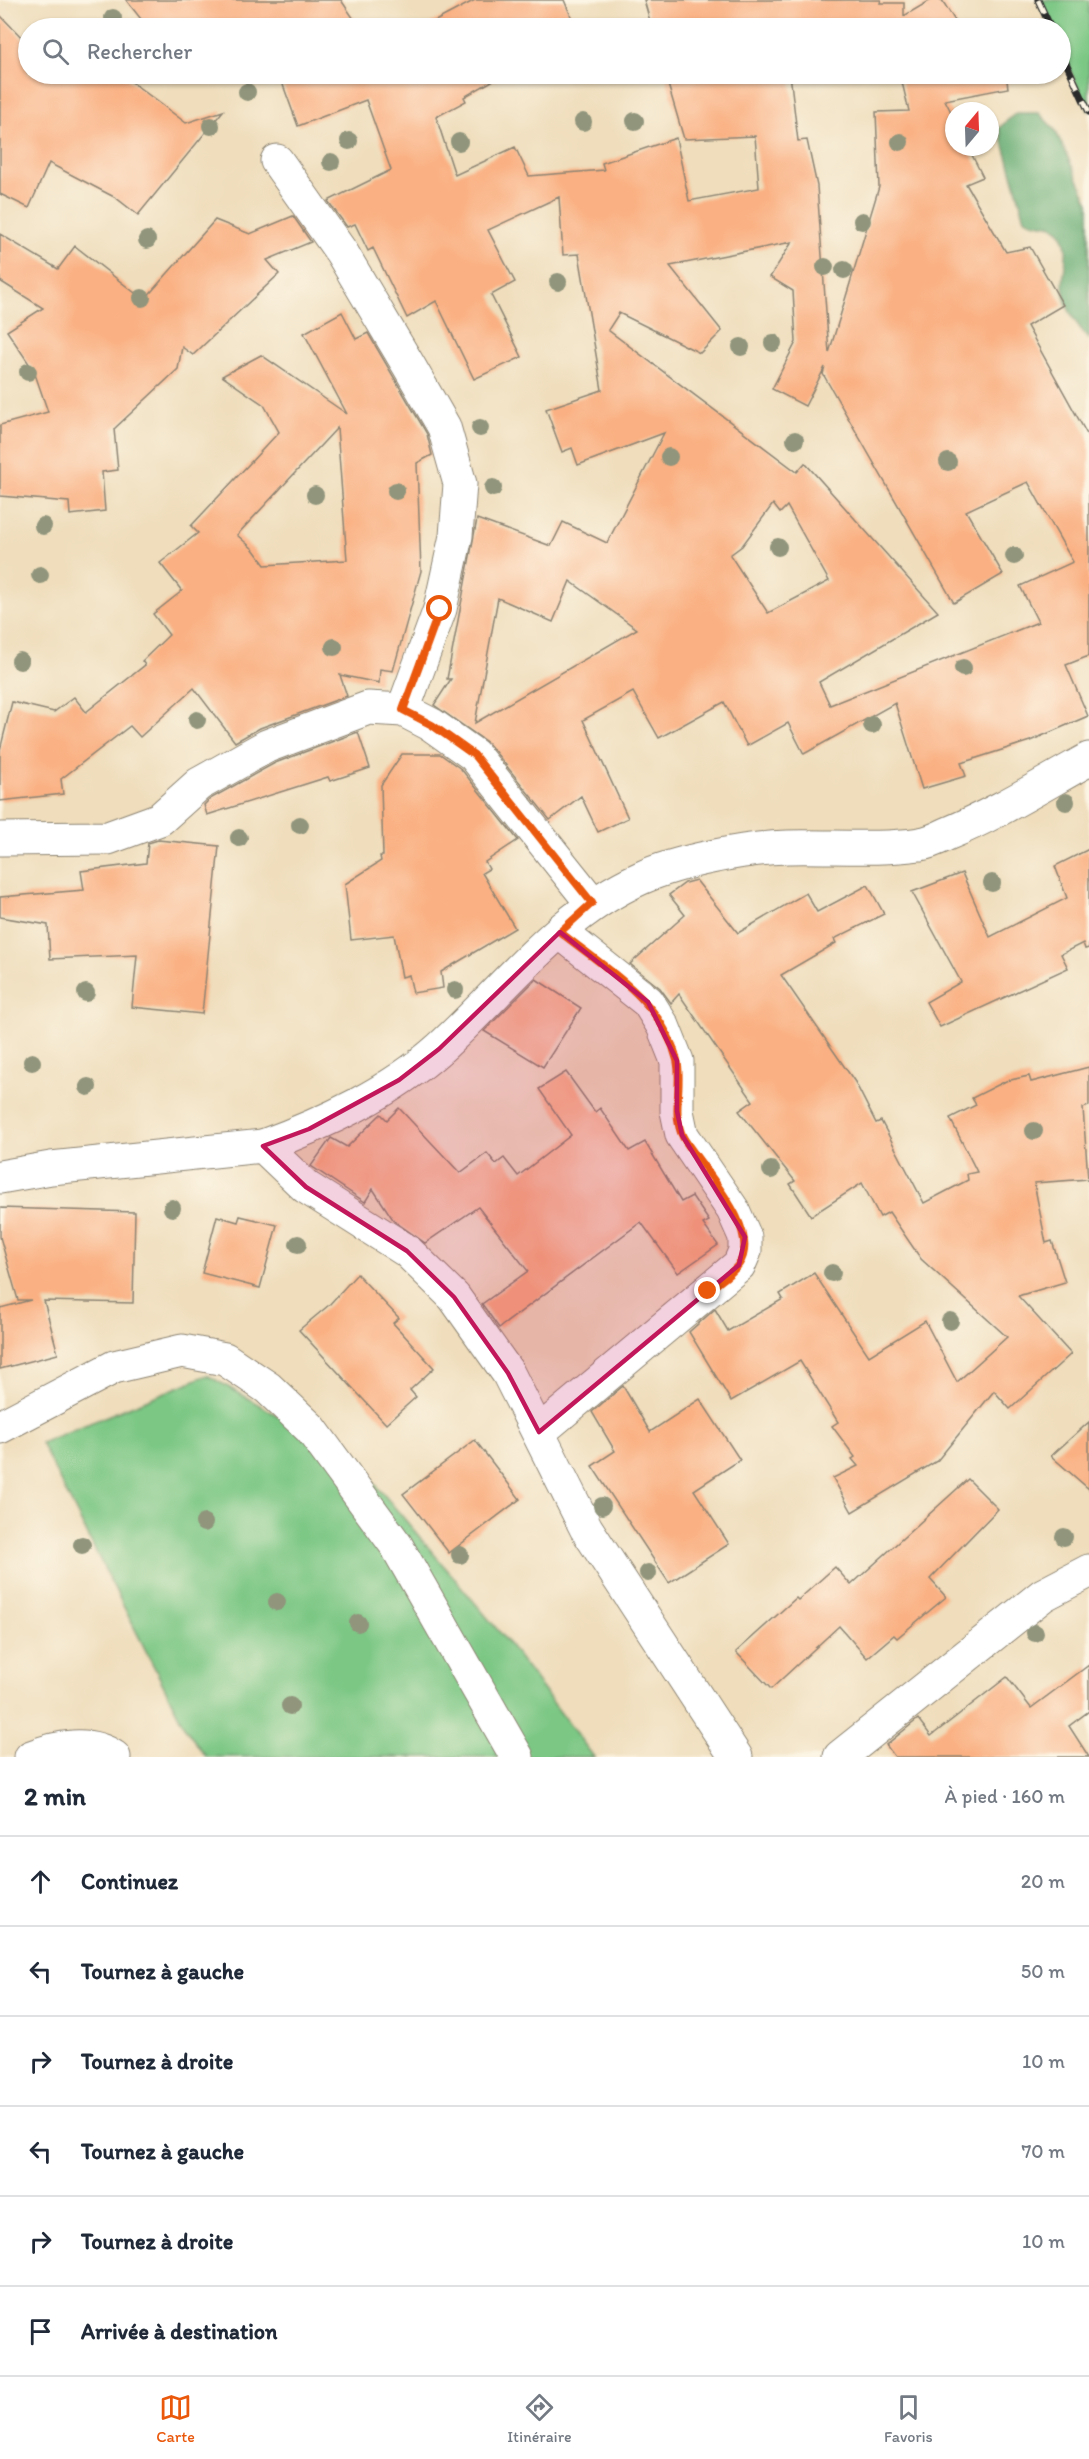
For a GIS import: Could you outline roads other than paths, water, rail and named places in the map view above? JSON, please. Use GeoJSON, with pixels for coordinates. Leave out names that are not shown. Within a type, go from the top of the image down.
{"type":"FeatureCollection","features":[{"type":"Feature","properties":{"kind":"street"},"geometry":{"type":"LineString","coordinates":[[278,161],[342,253],[444,427],[460,484],[456,536],[440,609],[403,710]]}},
{"type":"Feature","properties":{"kind":"street"},"geometry":{"type":"LineString","coordinates":[[0,839],[108,838],[160,819],[199,784],[267,746],[368,708],[403,710],[432,725],[474,755],[592,903]]}},
{"type":"Feature","properties":{"kind":"street"},"geometry":{"type":"LineString","coordinates":[[0,1178],[51,1168],[263,1146],[309,1129],[399,1080],[439,1049],[533,955],[592,903],[642,877],[705,859],[785,847],[861,848],[923,844],[968,826],[1089,759]]}},
{"type":"Feature","properties":{"kind":"street"},"geometry":{"type":"LineString","coordinates":[[539,1432],[739,1265],[745,1251],[745,1237],[733,1210],[682,1135],[677,1111],[677,1061],[663,1026],[648,1002],[560,932]]}},
{"type":"Feature","properties":{"kind":"street"},"geometry":{"type":"LineString","coordinates":[[263,1146],[306,1186],[407,1251],[454,1297],[508,1373],[586,1528],[736,1757]]}},
{"type":"Feature","properties":{"kind":"street"},"geometry":{"type":"LineString","coordinates":[[0,1427],[114,1367],[182,1351],[225,1359],[268,1388],[311,1429],[364,1500],[396,1545],[518,1757]]}},
{"type":"Feature","properties":{"kind":"street"},"geometry":{"type":"LineString","coordinates":[[840,1757],[1043,1595],[1089,1571]]}},
{"type":"Feature","properties":{"kind":"street"},"geometry":{"type":"LineString","coordinates":[[31,1757],[53,1748],[85,1748],[114,1757]]}},
{"type":"Feature","properties":{"kind":"railway"},"geometry":{"type":"LineString","coordinates":[[1038,0],[1046,18]]}},
{"type":"Feature","properties":{"kind":"railway"},"geometry":{"type":"LineString","coordinates":[[1071,74],[1089,112]]}}]}
